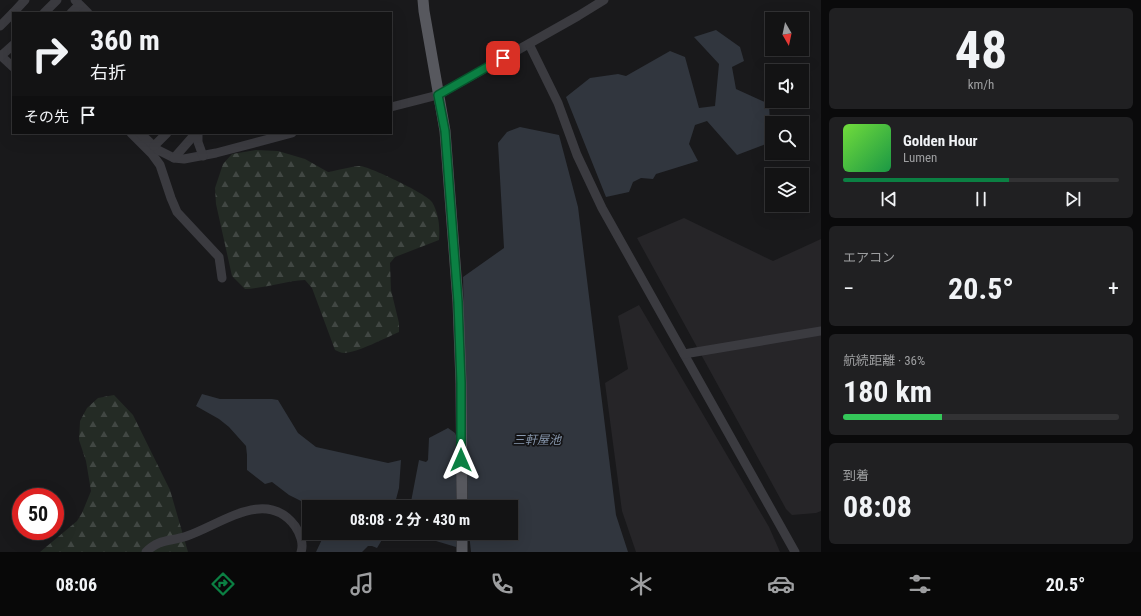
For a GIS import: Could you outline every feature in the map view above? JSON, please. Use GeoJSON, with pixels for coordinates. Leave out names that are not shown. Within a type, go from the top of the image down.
{"type":"FeatureCollection","features":[{"type":"Feature","properties":{"kind":"main road"},"geometry":{"type":"LineString","coordinates":[[424,0],[424,11],[445,131],[458,302],[461,383],[462,500]]}},
{"type":"Feature","properties":{"kind":"main road"},"geometry":{"type":"LineString","coordinates":[[462,540],[462,552]]}},
{"type":"Feature","properties":{"kind":"street"},"geometry":{"type":"LineString","coordinates":[[45,12],[57,0]]}},
{"type":"Feature","properties":{"kind":"street"},"geometry":{"type":"LineString","coordinates":[[392,107],[438,95],[604,0]]}},
{"type":"Feature","properties":{"kind":"street"},"geometry":{"type":"LineString","coordinates":[[72,12],[77,2],[87,12]]}},
{"type":"Feature","properties":{"kind":"street"},"geometry":{"type":"LineString","coordinates":[[0,26],[12,15]]}},
{"type":"Feature","properties":{"kind":"street"},"geometry":{"type":"LineString","coordinates":[[529,44],[558,103],[577,155],[602,208],[795,552]]}},
{"type":"Feature","properties":{"kind":"street"},"geometry":{"type":"LineString","coordinates":[[12,46],[1,56],[12,66]]}},
{"type":"Feature","properties":{"kind":"street"},"geometry":{"type":"LineString","coordinates":[[132,134],[160,164],[177,212],[219,258],[222,278]]}},
{"type":"Feature","properties":{"kind":"street"},"geometry":{"type":"LineString","coordinates":[[142,134],[158,150],[174,158],[184,159],[203,156],[288,134]]}},
{"type":"Feature","properties":{"kind":"street"},"geometry":{"type":"LineString","coordinates":[[154,146],[166,134]]}},
{"type":"Feature","properties":{"kind":"street"},"geometry":{"type":"LineString","coordinates":[[174,158],[196,134]]}},
{"type":"Feature","properties":{"kind":"street"},"geometry":{"type":"LineString","coordinates":[[197,134],[198,142],[203,156]]}},
{"type":"Feature","properties":{"kind":"street"},"geometry":{"type":"LineString","coordinates":[[684,354],[821,331]]}},
{"type":"Feature","properties":{"kind":"street"},"geometry":{"type":"LineString","coordinates":[[146,552],[160,542],[188,536],[227,518],[262,508],[280,512],[290,520],[301,538],[301,552]]}},
{"type":"Feature","properties":{"kind":"shaded area"},"geometry":{"type":"Polygon","coordinates":[[[684,218],[773,261],[821,239],[821,511],[816,513],[792,515],[786,509],[637,238],[684,218]]]}},
{"type":"Feature","properties":{"kind":"shaded area"},"geometry":{"type":"Polygon","coordinates":[[[639,305],[769,527],[780,552],[636,552],[622,511],[605,383],[628,369],[618,316],[639,305]]]}},
{"type":"Feature","properties":{"kind":"green space"},"geometry":{"type":"Polygon","coordinates":[[[256,150],[278,151],[305,159],[328,172],[361,166],[376,171],[399,182],[420,193],[432,202],[438,221],[439,240],[395,257],[390,263],[391,290],[399,323],[399,332],[349,352],[344,353],[335,350],[312,288],[305,280],[245,289],[232,276],[216,204],[215,188],[223,164],[232,154],[256,150]]]}},
{"type":"Feature","properties":{"kind":"green space"},"geometry":{"type":"Polygon","coordinates":[[[114,395],[133,415],[170,490],[188,552],[40,552],[54,540],[64,540],[64,532],[77,521],[91,491],[86,461],[79,440],[80,421],[87,408],[98,398],[114,395]]]}},
{"type":"Feature","properties":{"kind":"water"},"geometry":{"type":"Polygon","coordinates":[[[716,30],[740,47],[744,61],[732,67],[736,89],[765,102],[765,108],[769,108],[770,116],[765,116],[765,144],[737,155],[707,121],[695,125],[689,144],[698,161],[656,174],[653,179],[641,178],[633,182],[629,192],[606,197],[566,97],[590,78],[618,74],[626,76],[670,51],[685,57],[699,108],[715,106],[719,64],[694,37],[716,30]]]}},
{"type":"Feature","properties":{"kind":"water","name":"三軒屋池"},"geometry":{"type":"Polygon","coordinates":[[[520,127],[559,135],[578,207],[616,515],[628,552],[471,552],[470,540],[518,540],[518,500],[468,500],[463,277],[504,248],[498,143],[507,132],[520,127]]]}},
{"type":"Feature","properties":{"kind":"water"},"geometry":{"type":"Polygon","coordinates":[[[202,394],[220,399],[278,400],[298,433],[316,447],[388,463],[401,460],[399,488],[396,500],[302,500],[302,502],[289,495],[272,482],[265,484],[247,470],[246,446],[229,427],[219,419],[196,406],[202,394]]]}},
{"type":"Feature","properties":{"kind":"water"},"geometry":{"type":"Polygon","coordinates":[[[448,428],[455,433],[457,438],[456,500],[411,500],[419,460],[426,462],[428,460],[429,438],[448,428]]]}},
{"type":"Feature","properties":{"kind":"water"},"geometry":{"type":"Polygon","coordinates":[[[322,540],[382,540],[377,548],[368,546],[362,552],[316,552],[322,540]]]}},
{"type":"Feature","properties":{"kind":"water"},"geometry":{"type":"Polygon","coordinates":[[[435,540],[456,540],[456,547],[435,540]]]}},
{"type":"Feature","properties":{"kind":"route"},"geometry":{"type":"LineString","coordinates":[[461,460],[461,383],[458,302],[445,131],[438,95],[503,58]]}}]}
